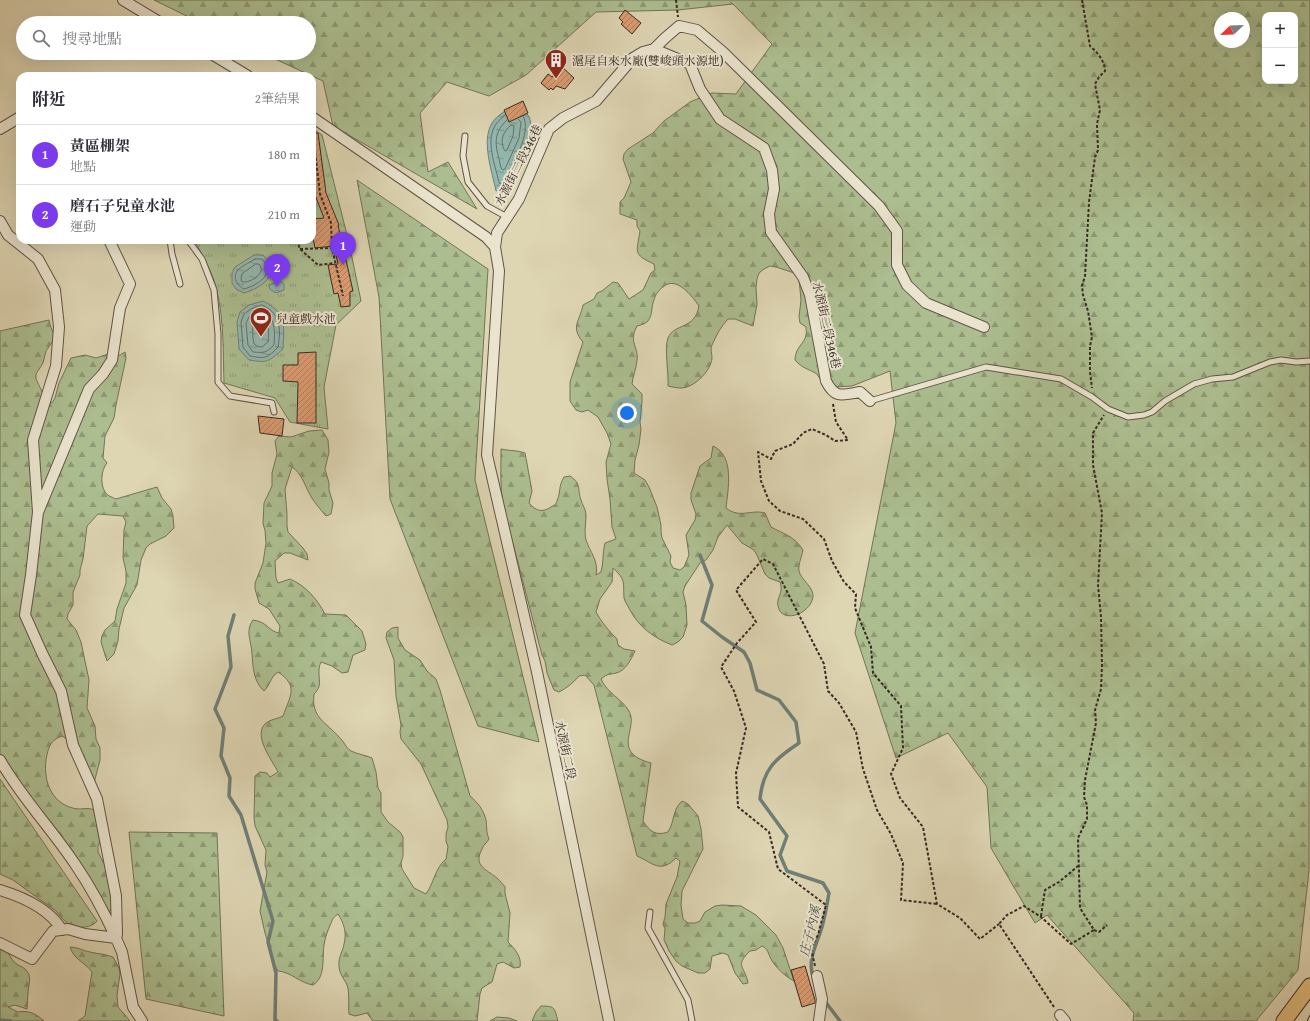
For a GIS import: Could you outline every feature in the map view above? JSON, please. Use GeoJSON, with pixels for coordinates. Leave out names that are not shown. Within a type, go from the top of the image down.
{"type":"FeatureCollection","features":[{"type":"Feature","properties":{"kind":"main road"},"geometry":{"type":"LineString","coordinates":[[1284,1021],[1310,986]]}},
{"type":"Feature","properties":{"kind":"street"},"geometry":{"type":"LineString","coordinates":[[123,0],[149,16]]}},
{"type":"Feature","properties":{"kind":"street"},"geometry":{"type":"LineString","coordinates":[[654,49],[679,26],[697,30],[723,52],[880,206],[897,231],[897,264],[907,285],[926,303],[984,327]]}},
{"type":"Feature","properties":{"kind":"street","name":"水源街二段346巷"},"geometry":{"type":"LineString","coordinates":[[495,247],[497,233],[518,199],[549,129],[563,118],[596,101],[633,58],[643,52],[654,49],[690,64],[700,89],[720,119],[764,148],[772,170],[774,189],[769,214],[771,232],[803,277],[810,294],[826,381],[831,390],[835,392]]}},
{"type":"Feature","properties":{"kind":"street"},"geometry":{"type":"LineString","coordinates":[[222,60],[241,72]]}},
{"type":"Feature","properties":{"kind":"street"},"geometry":{"type":"LineString","coordinates":[[0,129],[16,119]]}},
{"type":"Feature","properties":{"kind":"street"},"geometry":{"type":"LineString","coordinates":[[316,120],[486,238],[495,247]]}},
{"type":"Feature","properties":{"kind":"street"},"geometry":{"type":"LineString","coordinates":[[0,220],[8,235],[16,241]]}},
{"type":"Feature","properties":{"kind":"street"},"geometry":{"type":"LineString","coordinates":[[19,244],[38,259],[55,290],[59,326],[56,366],[33,440],[38,512],[32,575],[25,615],[61,691],[73,744],[97,799],[116,896],[118,934],[116,938]]}},
{"type":"Feature","properties":{"kind":"street"},"geometry":{"type":"LineString","coordinates":[[38,512],[89,389],[112,360],[120,308],[130,284],[111,244]]}},
{"type":"Feature","properties":{"kind":"street","name":"水源街二段"},"geometry":{"type":"LineString","coordinates":[[495,247],[499,271],[487,455],[537,672],[609,1021]]}},
{"type":"Feature","properties":{"kind":"street"},"geometry":{"type":"LineString","coordinates":[[835,392],[839,395],[860,392],[870,401]]}},
{"type":"Feature","properties":{"kind":"street"},"geometry":{"type":"LineString","coordinates":[[0,760],[10,778],[75,864],[109,922],[122,952],[133,1007],[142,1021]]}},
{"type":"Feature","properties":{"kind":"street"},"geometry":{"type":"LineString","coordinates":[[0,890],[12,894],[44,910],[56,920],[62,930]]}},
{"type":"Feature","properties":{"kind":"street"},"geometry":{"type":"LineString","coordinates":[[0,943],[32,959],[53,931],[68,929],[85,934],[116,938]]}},
{"type":"Feature","properties":{"kind":"street"},"geometry":{"type":"LineString","coordinates":[[817,976],[822,999],[819,1021]]}},
{"type":"Feature","properties":{"kind":"lane"},"geometry":{"type":"LineString","coordinates":[[465,136],[463,156],[468,182],[487,206],[507,217]]}},
{"type":"Feature","properties":{"kind":"lane"},"geometry":{"type":"LineString","coordinates":[[171,244],[180,284]]}},
{"type":"Feature","properties":{"kind":"lane"},"geometry":{"type":"LineString","coordinates":[[191,244],[202,259],[214,290],[218,334],[218,382],[230,396],[272,403],[274,412]]}},
{"type":"Feature","properties":{"kind":"lane"},"geometry":{"type":"LineString","coordinates":[[870,401],[986,367],[1061,379],[1092,397],[1108,409],[1128,417],[1144,415],[1152,412],[1165,401],[1194,384],[1212,379],[1233,377],[1270,362],[1281,360],[1296,362],[1310,361]]}},
{"type":"Feature","properties":{"kind":"lane"},"geometry":{"type":"LineString","coordinates":[[650,912],[648,928],[688,1000],[692,1021]]}},
{"type":"Feature","properties":{"kind":"path"},"geometry":{"type":"LineString","coordinates":[[676,0],[679,26]]}},
{"type":"Feature","properties":{"kind":"path"},"geometry":{"type":"LineString","coordinates":[[1082,0],[1090,46],[1095,50],[1105,66],[1105,71],[1099,77],[1096,84],[1100,110],[1097,124],[1098,150],[1095,157],[1089,202],[1085,276],[1082,286],[1092,337],[1090,346],[1090,372],[1092,397]]}},
{"type":"Feature","properties":{"kind":"path"},"geometry":{"type":"LineString","coordinates":[[316,160],[320,194],[331,223],[332,248],[343,296]]}},
{"type":"Feature","properties":{"kind":"path"},"geometry":{"type":"LineString","coordinates":[[298,244],[300,249],[318,265],[335,262]]}},
{"type":"Feature","properties":{"kind":"path"},"geometry":{"type":"LineString","coordinates":[[300,249],[332,248]]}},
{"type":"Feature","properties":{"kind":"path"},"geometry":{"type":"LineString","coordinates":[[835,392],[832,399],[836,422],[848,440],[835,441],[812,428],[803,433],[793,444],[775,451],[771,459],[758,452],[761,481],[769,501],[780,511],[803,519],[824,539],[832,561],[844,582],[856,594],[855,608],[871,647],[873,673],[901,706],[903,748],[891,774],[900,798],[923,827],[937,904]]}},
{"type":"Feature","properties":{"kind":"path"},"geometry":{"type":"LineString","coordinates":[[1107,925],[1099,932],[1094,930],[1080,908],[1078,838],[1087,819],[1087,805],[1084,797],[1085,780],[1096,723],[1095,710],[1101,689],[1102,671],[1101,617],[1098,585],[1102,512],[1093,465],[1093,433],[1108,409]]}},
{"type":"Feature","properties":{"kind":"path"},"geometry":{"type":"LineString","coordinates":[[817,976],[811,948],[818,935],[826,905],[778,869],[768,832],[738,807],[736,774],[746,728],[734,691],[721,667],[737,643],[756,622],[736,590],[763,559],[773,564],[824,664],[828,691],[839,703],[856,732],[862,769],[877,810],[891,834],[904,863],[901,900],[937,904],[960,918],[980,939],[999,924],[1007,915],[1024,906],[1041,917],[1072,944],[1094,930]]}},
{"type":"Feature","properties":{"kind":"path"},"geometry":{"type":"LineString","coordinates":[[1041,917],[1046,890],[1059,882],[1078,866]]}},
{"type":"Feature","properties":{"kind":"path"},"geometry":{"type":"LineString","coordinates":[[999,924],[1062,1018]]}},
{"type":"Feature","properties":{"kind":"green space"},"geometry":{"type":"Polygon","coordinates":[[[154,0],[1310,0],[1309,870],[1298,970],[1256,1021],[1133,1021],[1134,1013],[1047,915],[1035,923],[991,848],[987,787],[948,733],[896,758],[855,633],[896,423],[890,371],[852,386],[835,387],[824,385],[817,374],[798,363],[795,360],[797,350],[806,337],[806,327],[800,323],[799,317],[801,300],[799,279],[794,273],[770,266],[759,273],[757,279],[757,304],[753,326],[735,319],[728,319],[721,328],[712,345],[712,358],[709,368],[701,378],[691,385],[679,388],[668,386],[668,338],[671,333],[689,323],[693,319],[697,314],[699,306],[688,292],[678,285],[673,284],[668,284],[663,287],[656,294],[650,318],[646,323],[637,326],[633,337],[637,352],[637,364],[632,384],[642,394],[641,429],[634,473],[645,480],[649,487],[657,507],[662,538],[671,556],[670,562],[673,568],[680,570],[684,567],[689,555],[686,535],[695,520],[696,514],[691,500],[691,493],[700,466],[711,458],[713,446],[725,457],[727,465],[729,483],[726,508],[736,513],[765,513],[771,527],[796,541],[803,550],[799,571],[813,593],[811,603],[807,609],[801,613],[790,616],[784,615],[780,612],[778,600],[781,592],[780,582],[769,578],[765,574],[754,550],[742,543],[727,525],[718,537],[713,550],[706,560],[700,563],[685,586],[683,592],[686,605],[687,625],[683,637],[678,642],[672,645],[653,635],[642,627],[624,600],[624,585],[622,579],[613,568],[612,582],[600,599],[596,612],[601,620],[617,639],[618,645],[624,649],[635,651],[623,670],[607,675],[601,679],[607,688],[629,711],[631,725],[628,740],[632,753],[651,763],[643,821],[648,828],[654,832],[660,834],[668,832],[675,812],[682,801],[688,804],[698,816],[703,849],[682,891],[681,905],[683,919],[688,923],[695,923],[700,921],[705,912],[715,906],[741,906],[756,915],[776,935],[783,948],[794,981],[778,968],[767,950],[762,946],[756,950],[750,951],[743,960],[742,966],[748,983],[743,984],[735,973],[728,955],[723,953],[712,956],[710,969],[705,973],[698,973],[682,966],[676,961],[664,940],[665,929],[663,924],[666,904],[677,877],[680,861],[676,858],[665,865],[656,866],[637,856],[594,685],[585,675],[579,676],[565,689],[559,692],[554,690],[547,673],[506,519],[501,490],[501,449],[525,453],[532,491],[529,503],[534,508],[545,510],[555,504],[557,502],[564,477],[570,476],[574,479],[578,484],[580,496],[586,513],[586,540],[595,561],[597,570],[596,575],[601,572],[605,543],[616,539],[612,527],[606,462],[611,444],[598,417],[588,410],[582,412],[576,410],[570,401],[570,382],[583,342],[579,337],[576,328],[583,305],[594,299],[597,293],[613,282],[618,283],[629,299],[643,290],[651,273],[655,270],[654,264],[639,255],[637,248],[640,231],[637,226],[637,220],[620,214],[620,202],[624,198],[631,182],[623,159],[624,154],[628,149],[653,133],[664,121],[690,102],[712,93],[736,94],[772,44],[733,4],[678,10],[596,12],[526,75],[489,96],[447,82],[420,113],[428,172],[448,162],[477,209],[333,126],[323,81],[316,78],[316,72],[303,72],[277,60],[316,60],[316,16],[187,16],[154,0]]]}},
{"type":"Feature","properties":{"kind":"green space"},"geometry":{"type":"Polygon","coordinates":[[[316,131],[322,135],[349,243],[361,301],[336,325],[324,387],[328,429],[290,422],[275,398],[224,383],[222,325],[219,302],[215,284],[196,244],[316,244],[316,131]]]}},
{"type":"Feature","properties":{"kind":"green space"},"geometry":{"type":"Polygon","coordinates":[[[357,180],[488,269],[475,480],[539,742],[478,726],[390,499],[379,297],[357,180]]]}},
{"type":"Feature","properties":{"kind":"green space"},"geometry":{"type":"Polygon","coordinates":[[[49,320],[55,338],[46,351],[43,363],[36,374],[36,379],[46,400],[52,403],[59,383],[71,358],[85,355],[96,358],[108,354],[114,357],[125,352],[126,358],[114,418],[105,436],[103,458],[107,463],[102,473],[103,489],[107,494],[116,499],[157,487],[162,498],[171,509],[173,516],[174,528],[166,536],[150,544],[146,548],[141,560],[137,585],[124,608],[114,654],[107,661],[101,642],[102,636],[105,630],[115,621],[117,609],[126,583],[126,571],[123,558],[124,530],[126,522],[123,516],[98,514],[87,526],[80,575],[73,592],[73,605],[67,619],[76,630],[81,642],[89,680],[87,708],[95,726],[96,739],[100,748],[100,760],[94,783],[68,740],[62,736],[52,742],[49,748],[45,769],[46,777],[52,792],[62,803],[69,807],[96,811],[100,841],[98,852],[112,879],[113,908],[105,915],[0,765],[0,331],[49,320]]]}},
{"type":"Feature","properties":{"kind":"green space"},"geometry":{"type":"Polygon","coordinates":[[[322,430],[328,440],[329,452],[325,469],[333,503],[331,514],[326,516],[321,511],[300,475],[292,467],[285,489],[288,532],[303,548],[307,554],[308,560],[290,553],[284,553],[275,561],[276,578],[278,583],[290,579],[301,585],[318,603],[325,614],[346,615],[362,631],[366,644],[365,650],[353,655],[348,672],[342,673],[332,666],[321,662],[319,667],[319,687],[314,694],[315,709],[320,719],[351,751],[372,758],[378,788],[381,793],[381,812],[388,822],[400,832],[403,837],[402,869],[414,888],[426,894],[439,867],[446,859],[448,847],[446,841],[448,827],[447,820],[421,764],[401,739],[401,725],[396,696],[394,660],[386,638],[387,632],[392,628],[398,627],[398,638],[405,650],[420,660],[427,671],[436,679],[470,796],[480,806],[486,820],[489,839],[483,846],[479,859],[480,863],[505,887],[505,894],[510,913],[508,942],[515,950],[520,960],[520,967],[514,968],[503,962],[497,964],[492,982],[482,988],[477,1021],[373,1021],[367,1013],[355,1016],[349,1014],[348,988],[339,968],[339,960],[345,940],[345,932],[338,914],[333,919],[325,939],[322,972],[317,982],[313,985],[287,973],[278,971],[275,966],[265,933],[260,911],[267,872],[265,865],[266,850],[255,826],[255,776],[260,772],[267,773],[270,777],[278,772],[264,748],[261,734],[262,728],[266,723],[283,716],[290,697],[291,687],[285,677],[278,672],[273,676],[264,691],[260,687],[254,674],[249,628],[253,620],[265,624],[275,632],[279,633],[280,626],[269,609],[259,603],[255,589],[255,583],[263,563],[266,543],[263,524],[264,503],[272,486],[272,473],[277,454],[275,441],[279,436],[291,437],[309,431],[322,430]]]}},
{"type":"Feature","properties":{"kind":"green space"},"geometry":{"type":"Polygon","coordinates":[[[0,779],[97,921],[92,925],[77,927],[70,925],[64,921],[56,911],[13,880],[0,874],[0,779]]]}},
{"type":"Feature","properties":{"kind":"green space"},"geometry":{"type":"Polygon","coordinates":[[[129,832],[217,833],[224,1016],[146,999],[129,832]]]}},
{"type":"Feature","properties":{"kind":"green space"},"geometry":{"type":"Polygon","coordinates":[[[0,946],[7,951],[14,962],[25,969],[29,975],[30,981],[27,1009],[15,1005],[8,1007],[18,1012],[32,1013],[44,1021],[0,1021],[0,946]]]}},
{"type":"Feature","properties":{"kind":"green space"},"geometry":{"type":"Polygon","coordinates":[[[70,947],[113,957],[119,968],[120,974],[117,995],[118,1007],[130,1021],[78,1021],[85,1016],[92,972],[74,955],[70,947]]]}},
{"type":"Feature","properties":{"kind":"green space"},"geometry":{"type":"Polygon","coordinates":[[[541,1006],[552,1007],[556,1013],[558,1021],[532,1021],[536,1012],[541,1006]]]}},
{"type":"Feature","properties":{"kind":"green space"},"geometry":{"type":"Polygon","coordinates":[[[497,1017],[509,1018],[517,1021],[490,1021],[497,1017]]]}},
{"type":"Feature","properties":{"kind":"water"},"geometry":{"type":"Polygon","coordinates":[[[515,105],[528,115],[530,131],[523,152],[513,173],[504,188],[496,191],[488,156],[487,138],[492,123],[502,113],[515,105]]]}},
{"type":"Feature","properties":{"kind":"water"},"geometry":{"type":"Polygon","coordinates":[[[254,255],[263,255],[268,262],[270,274],[263,284],[244,293],[236,289],[232,283],[232,273],[235,267],[254,255]]]}},
{"type":"Feature","properties":{"kind":"water"},"geometry":{"type":"Polygon","coordinates":[[[280,281],[284,284],[284,290],[276,293],[270,289],[269,285],[280,281]]]}},
{"type":"Feature","properties":{"kind":"water","name":"兒童戲水池"},"geometry":{"type":"Polygon","coordinates":[[[263,301],[276,310],[280,315],[284,333],[283,349],[268,360],[249,360],[239,349],[237,322],[240,312],[249,305],[263,301]]]}},
{"type":"Feature","properties":{"kind":"building"},"geometry":{"type":"Polygon","coordinates":[[[625,10],[641,23],[632,34],[621,24],[623,22],[619,18],[625,10]]]}},
{"type":"Feature","properties":{"kind":"building","name":"滬尾自來水廠(雙峻頭水源地)"},"geometry":{"type":"Polygon","coordinates":[[[561,66],[574,78],[565,89],[556,86],[553,90],[551,88],[549,90],[541,83],[548,74],[552,77],[561,66]]]}},
{"type":"Feature","properties":{"kind":"building"},"geometry":{"type":"Polygon","coordinates":[[[523,101],[528,113],[509,122],[504,110],[523,101]]]}},
{"type":"Feature","properties":{"kind":"building"},"geometry":{"type":"Polygon","coordinates":[[[316,133],[318,133],[326,193],[339,225],[353,291],[350,292],[350,306],[341,307],[338,293],[334,294],[328,265],[338,264],[334,246],[315,248],[316,219],[324,218],[316,198],[316,133]]]}},
{"type":"Feature","properties":{"kind":"building"},"geometry":{"type":"Polygon","coordinates":[[[316,352],[316,423],[297,423],[298,382],[283,381],[283,365],[298,365],[298,353],[316,352]]]}},
{"type":"Feature","properties":{"kind":"building"},"geometry":{"type":"Polygon","coordinates":[[[258,416],[284,419],[282,436],[260,433],[258,416]]]}},
{"type":"Feature","properties":{"kind":"building"},"geometry":{"type":"Polygon","coordinates":[[[805,966],[815,1003],[802,1007],[791,970],[805,966]]]}},
{"type":"Feature","properties":{"kind":"waterway","name":"庄子內溪"},"geometry":{"type":"LineString","coordinates":[[700,555],[712,585],[702,621],[744,652],[750,663],[757,690],[779,700],[796,722],[799,743],[783,754],[767,772],[760,799],[787,836],[780,855],[787,871],[823,883],[829,893],[823,923],[813,953],[811,966],[814,979]]}},
{"type":"Feature","properties":{"kind":"waterway"},"geometry":{"type":"LineString","coordinates":[[234,615],[228,636],[231,667],[215,709],[224,728],[221,756],[230,778],[229,796],[241,815],[273,921],[268,942],[276,973],[275,1020],[277,1021]]}},
{"type":"Feature","properties":{"kind":"waterway","name":"庄子內溪"},"geometry":{"type":"LineString","coordinates":[[824,1000],[840,1021]]}},
{"type":"Feature","properties":{"kind":"waterway"},"geometry":{"type":"LineString","coordinates":[[0,1020],[11,1021]]}},
{"type":"Feature","properties":{"kind":"tram line"},"geometry":{"type":"LineString","coordinates":[[1307,1021],[1310,1015]]}},
{"type":"Feature","properties":{"kind":"place","name":"滬尾自來水廠(雙峻頭水源地)"},"geometry":{"type":"Point","coordinates":[556,80]}},
{"type":"Feature","properties":{"kind":"place","name":"黃區棚架"},"geometry":{"type":"Point","coordinates":[343,265]}},
{"type":"Feature","properties":{"kind":"place","name":"磨石子兒童水池"},"geometry":{"type":"Point","coordinates":[277,287]}},
{"type":"Feature","properties":{"kind":"place","name":"兒童戲水池"},"geometry":{"type":"Point","coordinates":[261,338]}}]}
